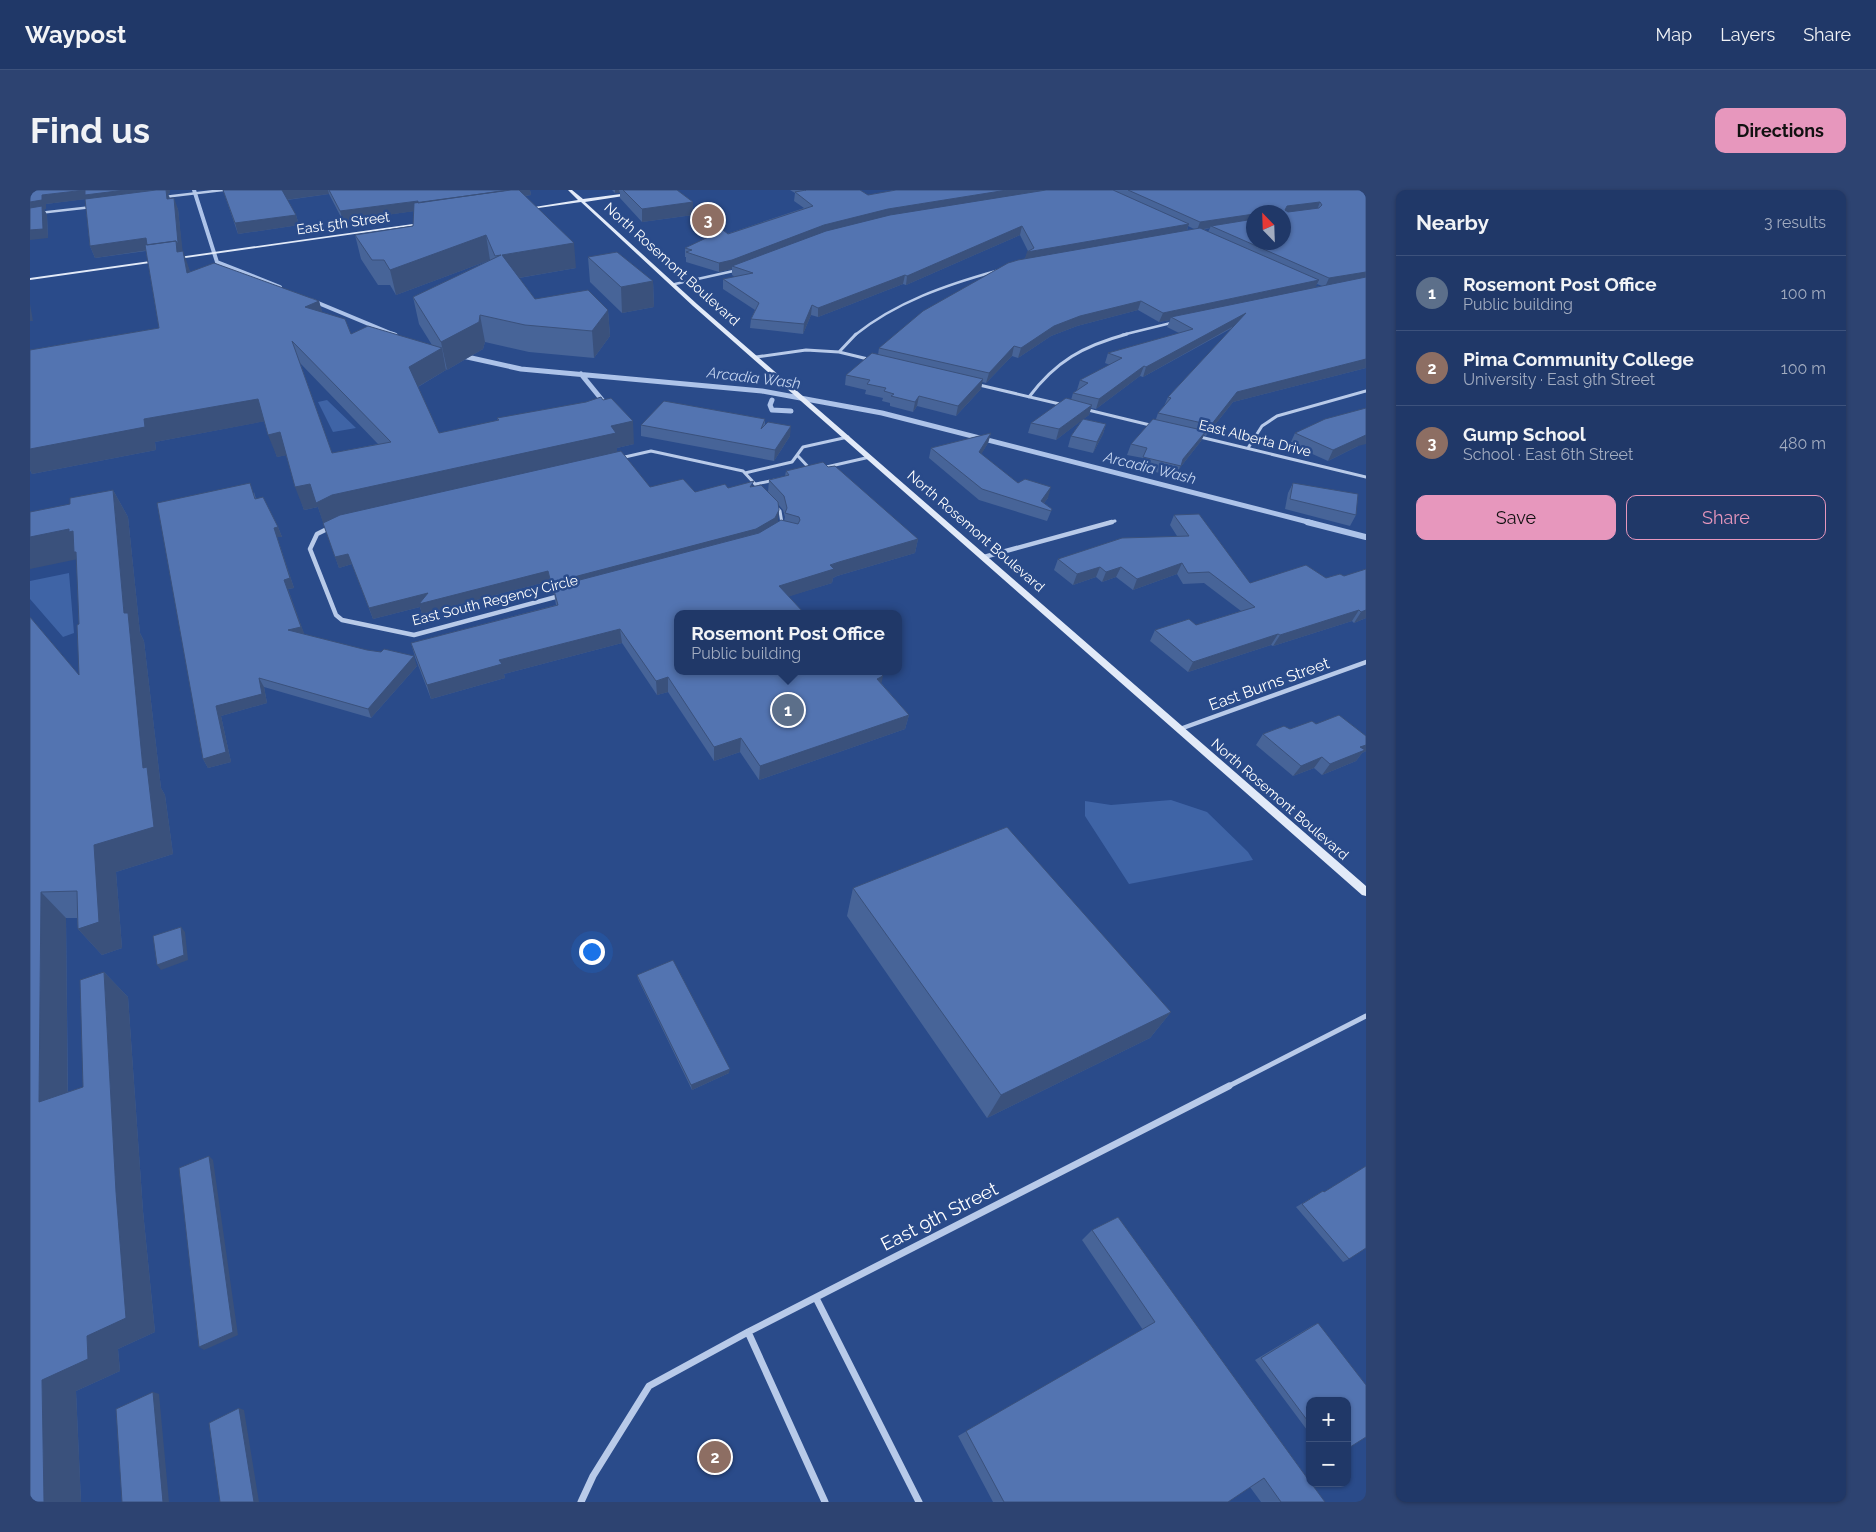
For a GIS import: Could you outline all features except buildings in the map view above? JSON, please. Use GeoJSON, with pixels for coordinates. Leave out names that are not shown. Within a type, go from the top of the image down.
{"type":"FeatureCollection","features":[{"type":"Feature","properties":{"kind":"street"},"geometry":{"type":"LineString","coordinates":[[156,198],[223,190]]}},
{"type":"Feature","properties":{"kind":"street","name":"North Rosemont Boulevard"},"geometry":{"type":"LineString","coordinates":[[570,190],[675,284],[695,305],[798,393],[1366,892]]}},
{"type":"Feature","properties":{"kind":"street"},"geometry":{"type":"LineString","coordinates":[[517,210],[660,190]]}},
{"type":"Feature","properties":{"kind":"street"},"geometry":{"type":"LineString","coordinates":[[30,214],[98,206]]}},
{"type":"Feature","properties":{"kind":"street","name":"East 5th Street"},"geometry":{"type":"LineString","coordinates":[[30,279],[429,223]]}},
{"type":"Feature","properties":{"kind":"street"},"geometry":{"type":"LineString","coordinates":[[675,284],[742,269]]}},
{"type":"Feature","properties":{"kind":"street"},"geometry":{"type":"LineString","coordinates":[[839,352],[845,344],[863,329],[911,300],[956,282],[1004,270]]}},
{"type":"Feature","properties":{"kind":"street"},"geometry":{"type":"LineString","coordinates":[[1029,397],[1046,374],[1069,356],[1111,338],[1177,321]]}},
{"type":"Feature","properties":{"kind":"street"},"geometry":{"type":"LineString","coordinates":[[756,358],[806,350],[839,352],[874,360]]}},
{"type":"Feature","properties":{"kind":"street"},"geometry":{"type":"LineString","coordinates":[[972,384],[1065,405]]}},
{"type":"Feature","properties":{"kind":"street"},"geometry":{"type":"LineString","coordinates":[[1248,448],[1256,431],[1272,418],[1366,391]]}},
{"type":"Feature","properties":{"kind":"street"},"geometry":{"type":"LineString","coordinates":[[1083,409],[1155,426]]}},
{"type":"Feature","properties":{"kind":"street","name":"East Alberta Drive"},"geometry":{"type":"LineString","coordinates":[[1192,434],[1366,477]]}},
{"type":"Feature","properties":{"kind":"street"},"geometry":{"type":"LineString","coordinates":[[745,473],[792,462],[803,447],[848,437]]}},
{"type":"Feature","properties":{"kind":"street","name":"East South Regency Circle"},"geometry":{"type":"LineString","coordinates":[[745,473],[651,451],[343,521],[318,532],[311,540],[310,548],[336,615],[342,620],[414,635],[757,543],[776,534],[779,530]]}},
{"type":"Feature","properties":{"kind":"street"},"geometry":{"type":"LineString","coordinates":[[798,455],[812,470]]}},
{"type":"Feature","properties":{"kind":"street"},"geometry":{"type":"LineString","coordinates":[[803,473],[870,456]]}},
{"type":"Feature","properties":{"kind":"street"},"geometry":{"type":"LineString","coordinates":[[745,473],[784,517],[779,530],[787,532]]}},
{"type":"Feature","properties":{"kind":"street"},"geometry":{"type":"LineString","coordinates":[[756,484],[783,478]]}},
{"type":"Feature","properties":{"kind":"street"},"geometry":{"type":"LineString","coordinates":[[984,557],[1115,521]]}},
{"type":"Feature","properties":{"kind":"street","name":"East Burns Street"},"geometry":{"type":"LineString","coordinates":[[1180,729],[1366,662]]}},
{"type":"Feature","properties":{"kind":"street","name":"East 9th Street"},"geometry":{"type":"LineString","coordinates":[[581,1502],[598,1468],[649,1386],[748,1332],[1366,1016]]}},
{"type":"Feature","properties":{"kind":"street"},"geometry":{"type":"LineString","coordinates":[[816,1298],[919,1502]]}},
{"type":"Feature","properties":{"kind":"street"},"geometry":{"type":"LineString","coordinates":[[748,1332],[825,1502]]}},
{"type":"Feature","properties":{"kind":"shaded area"},"geometry":{"type":"Polygon","coordinates":[[[327,400],[356,428],[333,432],[318,402],[327,400]]]}},
{"type":"Feature","properties":{"kind":"shaded area"},"geometry":{"type":"Polygon","coordinates":[[[69,573],[74,633],[63,637],[30,599],[30,581],[69,573]]]}},
{"type":"Feature","properties":{"kind":"shaded area"},"geometry":{"type":"Polygon","coordinates":[[[1171,800],[1207,812],[1248,852],[1253,860],[1129,884],[1085,816],[1085,801],[1111,805],[1171,800]]]}},
{"type":"Feature","properties":{"kind":"waterway","name":"Arcadia Wash"},"geometry":{"type":"LineString","coordinates":[[194,190],[217,262],[280,287]]}},
{"type":"Feature","properties":{"kind":"waterway","name":"Arcadia Wash"},"geometry":{"type":"LineString","coordinates":[[311,300],[395,335],[392,334]]}},
{"type":"Feature","properties":{"kind":"waterway","name":"Arcadia Wash"},"geometry":{"type":"LineString","coordinates":[[458,355],[521,369],[581,375]]}},
{"type":"Feature","properties":{"kind":"waterway","name":"Arcadia Wash"},"geometry":{"type":"LineString","coordinates":[[581,375],[762,391],[882,413],[1312,523]]}},
{"type":"Feature","properties":{"kind":"waterway"},"geometry":{"type":"LineString","coordinates":[[581,375],[607,406]]}},
{"type":"Feature","properties":{"kind":"waterway"},"geometry":{"type":"LineString","coordinates":[[772,400],[770,405],[772,410],[791,411]]}},
{"type":"Feature","properties":{"kind":"waterway","name":"Arcadia Wash"},"geometry":{"type":"LineString","coordinates":[[1307,522],[1366,537]]}},
{"type":"Feature","properties":{"kind":"place","name":"Gump School"},"geometry":{"type":"Point","coordinates":[708,220]}},
{"type":"Feature","properties":{"kind":"place","name":"Rosemont Post Office"},"geometry":{"type":"Point","coordinates":[788,710]}},
{"type":"Feature","properties":{"kind":"place","name":"Pima Community College"},"geometry":{"type":"Point","coordinates":[715,1457]}}]}
